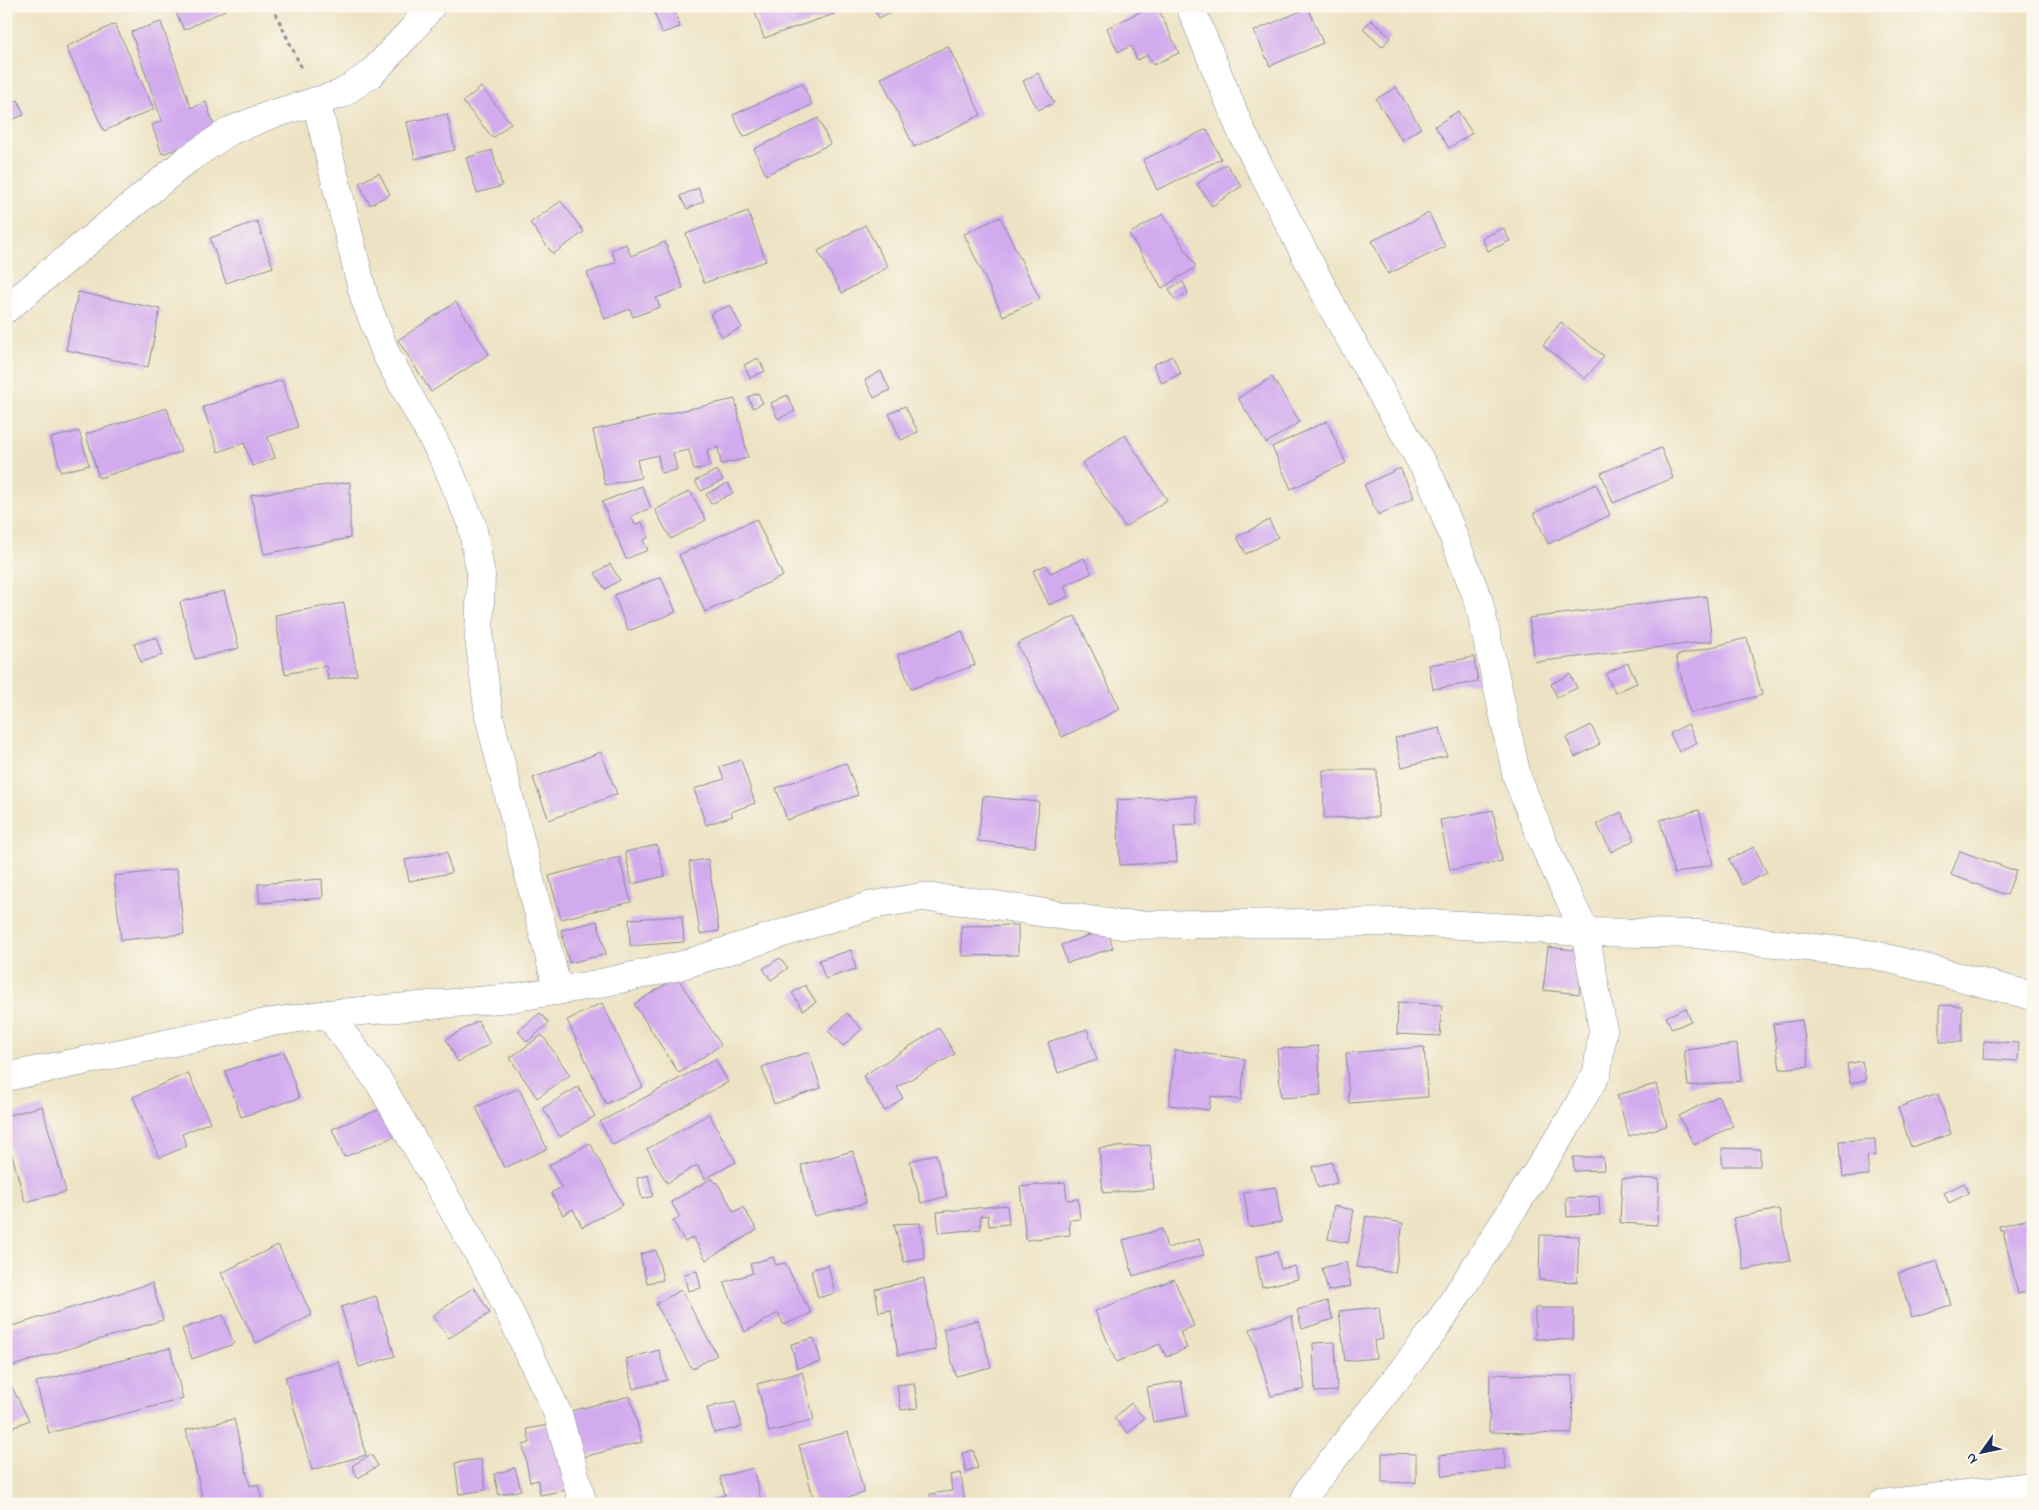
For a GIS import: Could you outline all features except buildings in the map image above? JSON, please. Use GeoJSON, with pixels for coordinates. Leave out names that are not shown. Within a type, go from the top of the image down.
{"type":"FeatureCollection","features":[{"type":"Feature","properties":{"kind":"street"},"geometry":{"type":"LineString","coordinates":[[6,309],[188,159],[230,131],[270,115],[341,94],[371,74],[412,30],[431,6]]}},
{"type":"Feature","properties":{"kind":"street"},"geometry":{"type":"LineString","coordinates":[[1190,6],[1242,133],[1336,314],[1431,479],[1479,602],[1517,777],[1544,845],[1585,932],[1603,1030],[1597,1074],[1566,1127],[1435,1329],[1309,1490],[1303,1504]]}},
{"type":"Feature","properties":{"kind":"street"},"geometry":{"type":"LineString","coordinates":[[316,101],[364,297],[386,354],[445,461],[472,525],[481,575],[479,638],[489,716],[558,990]]}},
{"type":"Feature","properties":{"kind":"street"},"geometry":{"type":"LineString","coordinates":[[6,1077],[265,1023],[328,1014],[511,998],[592,985],[679,966],[872,905],[922,897],[982,903],[1122,925],[1407,922],[1585,932],[1698,934],[1876,955],[2033,996]]}},
{"type":"Feature","properties":{"kind":"street"},"geometry":{"type":"LineString","coordinates":[[328,1014],[379,1082],[496,1284],[558,1414],[583,1504]]}},
{"type":"Feature","properties":{"kind":"street"},"geometry":{"type":"LineString","coordinates":[[1882,1504],[2033,1486]]}},
{"type":"Feature","properties":{"kind":"path"},"geometry":{"type":"LineString","coordinates":[[272,6],[316,101]]}}]}
